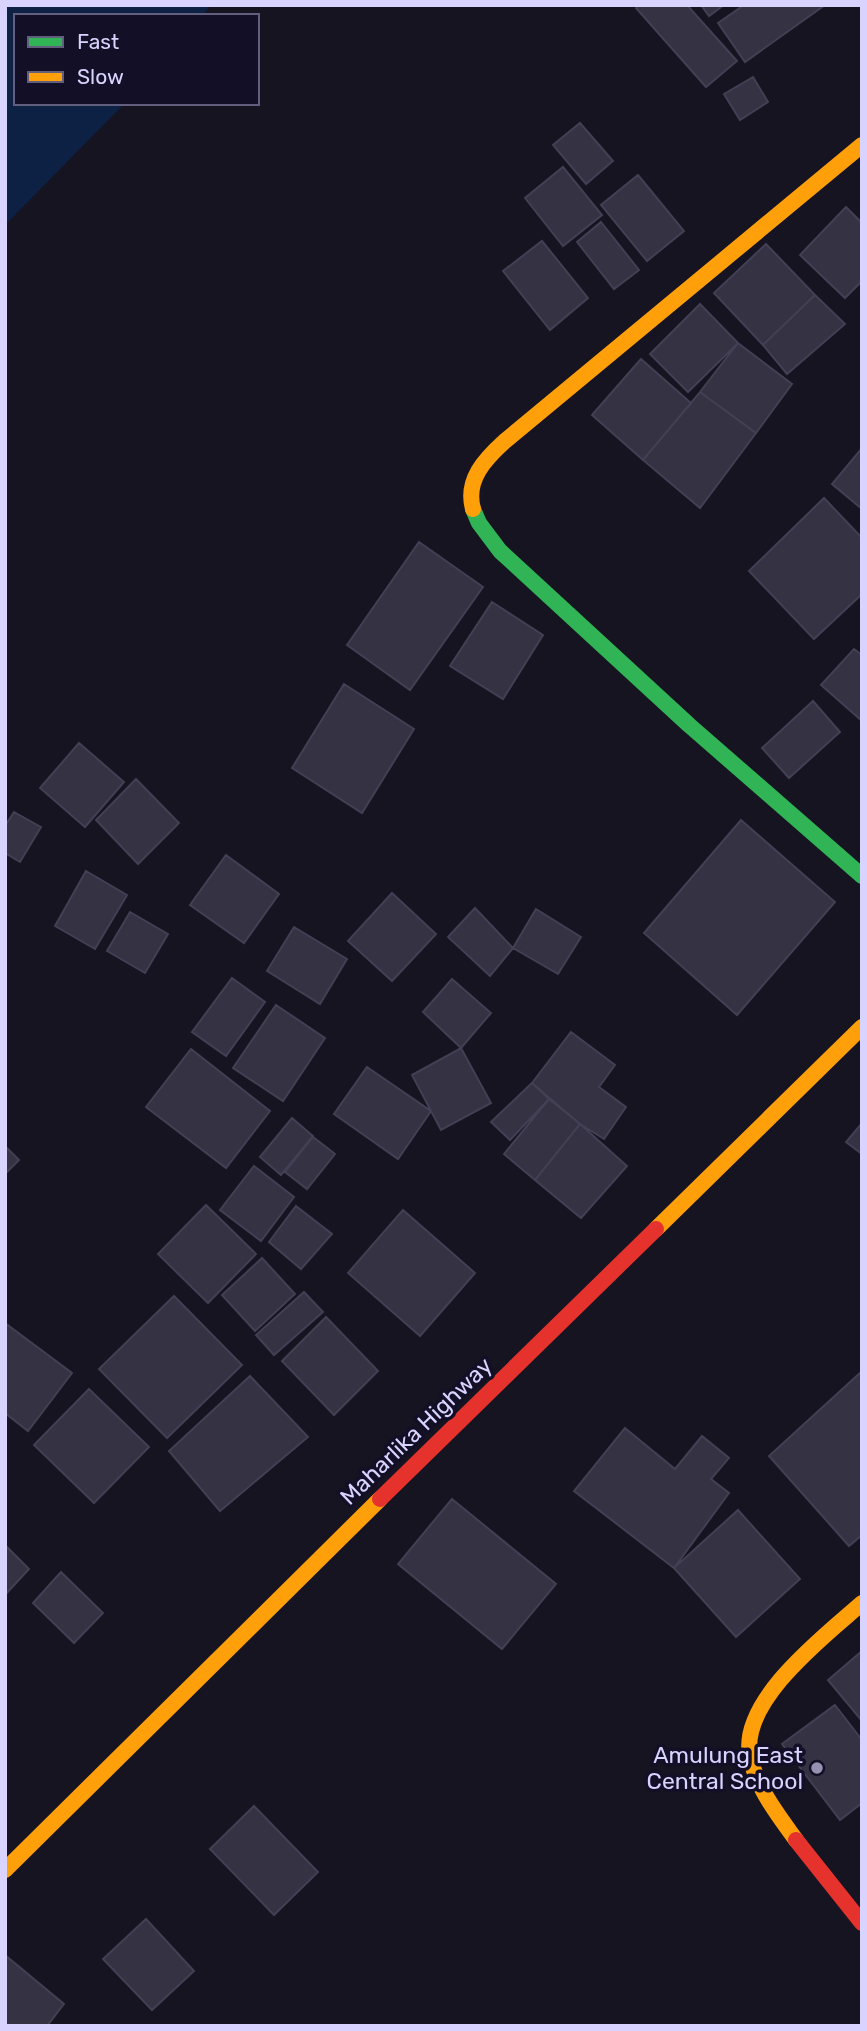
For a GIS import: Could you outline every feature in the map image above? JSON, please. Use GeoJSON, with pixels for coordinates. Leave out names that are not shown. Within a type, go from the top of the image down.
{"type":"FeatureCollection","features":[{"type":"Feature","properties":{"kind":"street"},"geometry":{"type":"LineString","coordinates":[[862,145],[629,335],[497,449],[478,470],[470,502],[481,528],[500,551],[689,725],[862,876]]}},
{"type":"Feature","properties":{"kind":"street","name":"Maharlika Highway"},"geometry":{"type":"LineString","coordinates":[[5,1870],[862,1027]]}},
{"type":"Feature","properties":{"kind":"street"},"geometry":{"type":"LineString","coordinates":[[862,1603],[791,1670],[766,1699],[752,1727],[749,1753],[757,1778],[778,1812],[823,1876],[862,1923]]}},
{"type":"Feature","properties":{"kind":"water"},"geometry":{"type":"Polygon","coordinates":[[[5,5],[211,5],[204,14],[14,14],[14,105],[123,105],[5,225],[5,5]]]}},
{"type":"Feature","properties":{"kind":"building"},"geometry":{"type":"Polygon","coordinates":[[[639,5],[687,5],[737,61],[706,87],[636,8],[639,5]]]}},
{"type":"Feature","properties":{"kind":"building"},"geometry":{"type":"Polygon","coordinates":[[[701,5],[724,5],[709,16],[701,5]]]}},
{"type":"Feature","properties":{"kind":"building"},"geometry":{"type":"Polygon","coordinates":[[[744,5],[825,5],[745,62],[718,23],[744,5]]]}},
{"type":"Feature","properties":{"kind":"building"},"geometry":{"type":"Polygon","coordinates":[[[753,77],[768,102],[740,120],[724,94],[753,77]]]}},
{"type":"Feature","properties":{"kind":"building"},"geometry":{"type":"Polygon","coordinates":[[[580,123],[613,161],[586,184],[553,145],[580,123]]]}},
{"type":"Feature","properties":{"kind":"building"},"geometry":{"type":"Polygon","coordinates":[[[563,167],[602,215],[563,246],[525,198],[563,167]]]}},
{"type":"Feature","properties":{"kind":"building"},"geometry":{"type":"Polygon","coordinates":[[[638,175],[684,231],[647,261],[601,205],[638,175]]]}},
{"type":"Feature","properties":{"kind":"building"},"geometry":{"type":"Polygon","coordinates":[[[846,207],[862,223],[862,281],[845,298],[800,255],[846,207]]]}},
{"type":"Feature","properties":{"kind":"building"},"geometry":{"type":"Polygon","coordinates":[[[601,222],[639,270],[614,289],[577,242],[601,222]]]}},
{"type":"Feature","properties":{"kind":"building"},"geometry":{"type":"Polygon","coordinates":[[[542,241],[588,298],[550,330],[503,271],[542,241]]]}},
{"type":"Feature","properties":{"kind":"building"},"geometry":{"type":"Polygon","coordinates":[[[766,244],[815,295],[763,345],[714,293],[766,244]]]}},
{"type":"Feature","properties":{"kind":"building"},"geometry":{"type":"Polygon","coordinates":[[[815,295],[845,324],[787,374],[763,345],[815,295]]]}},
{"type":"Feature","properties":{"kind":"building"},"geometry":{"type":"Polygon","coordinates":[[[700,304],[738,343],[688,392],[650,354],[700,304]]]}},
{"type":"Feature","properties":{"kind":"building"},"geometry":{"type":"Polygon","coordinates":[[[738,343],[792,384],[756,433],[700,392],[738,343]]]}},
{"type":"Feature","properties":{"kind":"building"},"geometry":{"type":"Polygon","coordinates":[[[641,359],[691,403],[643,460],[592,415],[641,359]]]}},
{"type":"Feature","properties":{"kind":"building"},"geometry":{"type":"Polygon","coordinates":[[[700,392],[756,433],[700,508],[643,460],[700,392]]]}},
{"type":"Feature","properties":{"kind":"building"},"geometry":{"type":"Polygon","coordinates":[[[862,448],[862,509],[832,484],[862,448]]]}},
{"type":"Feature","properties":{"kind":"building"},"geometry":{"type":"Polygon","coordinates":[[[824,498],[862,538],[862,594],[814,639],[749,571],[824,498]]]}},
{"type":"Feature","properties":{"kind":"building"},"geometry":{"type":"Polygon","coordinates":[[[419,542],[483,587],[410,690],[347,645],[419,542]]]}},
{"type":"Feature","properties":{"kind":"building"},"geometry":{"type":"Polygon","coordinates":[[[492,602],[543,635],[503,699],[450,666],[492,602]]]}},
{"type":"Feature","properties":{"kind":"building"},"geometry":{"type":"Polygon","coordinates":[[[854,649],[862,655],[862,721],[821,685],[854,649]]]}},
{"type":"Feature","properties":{"kind":"building"},"geometry":{"type":"Polygon","coordinates":[[[344,684],[414,729],[362,813],[292,768],[344,684]]]}},
{"type":"Feature","properties":{"kind":"building"},"geometry":{"type":"Polygon","coordinates":[[[813,701],[840,732],[789,778],[762,748],[813,701]]]}},
{"type":"Feature","properties":{"kind":"building"},"geometry":{"type":"Polygon","coordinates":[[[79,743],[124,782],[85,827],[40,788],[79,743]]]}},
{"type":"Feature","properties":{"kind":"building"},"geometry":{"type":"Polygon","coordinates":[[[136,779],[179,823],[138,864],[96,820],[136,779]]]}},
{"type":"Feature","properties":{"kind":"building"},"geometry":{"type":"Polygon","coordinates":[[[14,812],[41,827],[20,862],[5,853],[5,826],[14,812]]]}},
{"type":"Feature","properties":{"kind":"building"},"geometry":{"type":"Polygon","coordinates":[[[741,820],[835,902],[737,1015],[644,933],[741,820]]]}},
{"type":"Feature","properties":{"kind":"building"},"geometry":{"type":"Polygon","coordinates":[[[226,855],[279,894],[244,943],[190,905],[226,855]]]}},
{"type":"Feature","properties":{"kind":"building"},"geometry":{"type":"Polygon","coordinates":[[[86,871],[127,895],[95,949],[55,926],[86,871]]]}},
{"type":"Feature","properties":{"kind":"building"},"geometry":{"type":"Polygon","coordinates":[[[392,893],[436,934],[392,981],[348,941],[392,893]]]}},
{"type":"Feature","properties":{"kind":"building"},"geometry":{"type":"Polygon","coordinates":[[[475,908],[513,948],[490,976],[448,937],[475,908]]]}},
{"type":"Feature","properties":{"kind":"building"},"geometry":{"type":"Polygon","coordinates":[[[536,909],[581,937],[558,974],[513,948],[536,909]]]}},
{"type":"Feature","properties":{"kind":"building"},"geometry":{"type":"Polygon","coordinates":[[[130,912],[168,934],[145,973],[107,951],[130,912]]]}},
{"type":"Feature","properties":{"kind":"building"},"geometry":{"type":"Polygon","coordinates":[[[294,927],[347,959],[320,1004],[267,971],[294,927]]]}},
{"type":"Feature","properties":{"kind":"building"},"geometry":{"type":"Polygon","coordinates":[[[232,978],[265,1002],[226,1056],[192,1032],[232,978]]]}},
{"type":"Feature","properties":{"kind":"building"},"geometry":{"type":"Polygon","coordinates":[[[452,979],[491,1013],[461,1048],[423,1012],[452,979]]]}},
{"type":"Feature","properties":{"kind":"building"},"geometry":{"type":"Polygon","coordinates":[[[276,1005],[325,1038],[283,1101],[233,1068],[276,1005]]]}},
{"type":"Feature","properties":{"kind":"building"},"geometry":{"type":"Polygon","coordinates":[[[571,1032],[615,1065],[599,1087],[626,1107],[604,1139],[580,1124],[532,1083],[571,1032]]]}},
{"type":"Feature","properties":{"kind":"building"},"geometry":{"type":"Polygon","coordinates":[[[461,1048],[491,1103],[441,1130],[412,1075],[461,1048]]]}},
{"type":"Feature","properties":{"kind":"building"},"geometry":{"type":"Polygon","coordinates":[[[191,1049],[270,1111],[226,1168],[146,1107],[191,1049]]]}},
{"type":"Feature","properties":{"kind":"building"},"geometry":{"type":"Polygon","coordinates":[[[367,1067],[431,1111],[398,1159],[334,1114],[367,1067]]]}},
{"type":"Feature","properties":{"kind":"building"},"geometry":{"type":"Polygon","coordinates":[[[532,1083],[549,1099],[510,1140],[491,1122],[532,1083]]]}},
{"type":"Feature","properties":{"kind":"building"},"geometry":{"type":"Polygon","coordinates":[[[549,1099],[580,1124],[535,1180],[504,1154],[549,1099]]]}},
{"type":"Feature","properties":{"kind":"building"},"geometry":{"type":"Polygon","coordinates":[[[292,1118],[313,1136],[281,1175],[260,1157],[292,1118]]]}},
{"type":"Feature","properties":{"kind":"building"},"geometry":{"type":"Polygon","coordinates":[[[862,1123],[862,1154],[846,1142],[862,1123]]]}},
{"type":"Feature","properties":{"kind":"building"},"geometry":{"type":"Polygon","coordinates":[[[580,1124],[627,1166],[581,1218],[535,1180],[580,1124]]]}},
{"type":"Feature","properties":{"kind":"building"},"geometry":{"type":"Polygon","coordinates":[[[313,1137],[335,1154],[307,1189],[285,1172],[313,1137]]]}},
{"type":"Feature","properties":{"kind":"building"},"geometry":{"type":"Polygon","coordinates":[[[5,1146],[19,1160],[5,1174],[5,1146]]]}},
{"type":"Feature","properties":{"kind":"building"},"geometry":{"type":"Polygon","coordinates":[[[254,1166],[294,1197],[261,1241],[220,1210],[254,1166]]]}},
{"type":"Feature","properties":{"kind":"building"},"geometry":{"type":"Polygon","coordinates":[[[206,1205],[256,1254],[208,1303],[158,1254],[206,1205]]]}},
{"type":"Feature","properties":{"kind":"building"},"geometry":{"type":"Polygon","coordinates":[[[296,1206],[332,1234],[301,1269],[269,1242],[296,1206]]]}},
{"type":"Feature","properties":{"kind":"building"},"geometry":{"type":"Polygon","coordinates":[[[403,1210],[475,1273],[420,1336],[348,1273],[403,1210]]]}},
{"type":"Feature","properties":{"kind":"building"},"geometry":{"type":"Polygon","coordinates":[[[262,1258],[295,1294],[255,1331],[222,1295],[262,1258]]]}},
{"type":"Feature","properties":{"kind":"building"},"geometry":{"type":"Polygon","coordinates":[[[304,1292],[323,1312],[274,1355],[256,1335],[304,1292]]]}},
{"type":"Feature","properties":{"kind":"building"},"geometry":{"type":"Polygon","coordinates":[[[174,1296],[242,1365],[167,1438],[99,1369],[174,1296]]]}},
{"type":"Feature","properties":{"kind":"building"},"geometry":{"type":"Polygon","coordinates":[[[326,1317],[378,1371],[334,1415],[282,1361],[326,1317]]]}},
{"type":"Feature","properties":{"kind":"building"},"geometry":{"type":"Polygon","coordinates":[[[5,1323],[72,1373],[28,1431],[5,1413],[5,1323]]]}},
{"type":"Feature","properties":{"kind":"building"},"geometry":{"type":"Polygon","coordinates":[[[861,1372],[862,1535],[849,1546],[769,1456],[861,1372]]]}},
{"type":"Feature","properties":{"kind":"building"},"geometry":{"type":"Polygon","coordinates":[[[250,1376],[308,1437],[220,1511],[169,1451],[250,1376]]]}},
{"type":"Feature","properties":{"kind":"building"},"geometry":{"type":"Polygon","coordinates":[[[89,1389],[149,1447],[94,1503],[34,1445],[89,1389]]]}},
{"type":"Feature","properties":{"kind":"building"},"geometry":{"type":"Polygon","coordinates":[[[625,1428],[675,1469],[702,1436],[729,1458],[711,1479],[729,1493],[674,1568],[574,1491],[625,1428]]]}},
{"type":"Feature","properties":{"kind":"building"},"geometry":{"type":"Polygon","coordinates":[[[452,1499],[556,1584],[502,1649],[398,1564],[452,1499]]]}},
{"type":"Feature","properties":{"kind":"building"},"geometry":{"type":"Polygon","coordinates":[[[738,1510],[800,1579],[736,1637],[674,1568],[738,1510]]]}},
{"type":"Feature","properties":{"kind":"building"},"geometry":{"type":"Polygon","coordinates":[[[5,1545],[29,1569],[5,1595],[5,1545]]]}},
{"type":"Feature","properties":{"kind":"building"},"geometry":{"type":"Polygon","coordinates":[[[61,1572],[103,1613],[74,1643],[33,1603],[61,1572]]]}},
{"type":"Feature","properties":{"kind":"building"},"geometry":{"type":"Polygon","coordinates":[[[862,1651],[862,1721],[828,1680],[862,1651]]]}},
{"type":"Feature","properties":{"kind":"building"},"geometry":{"type":"Polygon","coordinates":[[[835,1705],[862,1740],[862,1803],[840,1820],[782,1744],[835,1705]]]}},
{"type":"Feature","properties":{"kind":"building"},"geometry":{"type":"Polygon","coordinates":[[[254,1806],[318,1872],[274,1915],[210,1849],[254,1806]]]}},
{"type":"Feature","properties":{"kind":"building"},"geometry":{"type":"Polygon","coordinates":[[[146,1919],[194,1971],[152,2010],[103,1959],[146,1919]]]}},
{"type":"Feature","properties":{"kind":"building"},"geometry":{"type":"Polygon","coordinates":[[[5,1955],[64,2004],[47,2026],[5,2026],[5,1955]]]}},
{"type":"Feature","properties":{"kind":"traffic: fast"},"geometry":{"type":"LineString","coordinates":[[473,509],[479,523],[500,551],[689,725],[862,876]]}},
{"type":"Feature","properties":{"kind":"traffic: slow"},"geometry":{"type":"LineString","coordinates":[[473,509],[471,498],[474,479],[484,463],[505,441],[862,145]]}},
{"type":"Feature","properties":{"kind":"traffic: slow"},"geometry":{"type":"LineString","coordinates":[[656,1229],[862,1027]]}},
{"type":"Feature","properties":{"kind":"traffic: slow"},"geometry":{"type":"LineString","coordinates":[[5,1870],[380,1499]]}},
{"type":"Feature","properties":{"kind":"traffic: slow"},"geometry":{"type":"LineString","coordinates":[[796,1840],[768,1800],[757,1778],[750,1755],[750,1734],[758,1713],[789,1670],[862,1603]]}},
{"type":"Feature","properties":{"kind":"traffic: jam"},"geometry":{"type":"LineString","coordinates":[[380,1499],[656,1229]]}},
{"type":"Feature","properties":{"kind":"traffic: jam"},"geometry":{"type":"LineString","coordinates":[[796,1840],[862,1923]]}},
{"type":"Feature","properties":{"kind":"place","name":"Amulung East Central School"},"geometry":{"type":"Point","coordinates":[817,1768]}}]}
